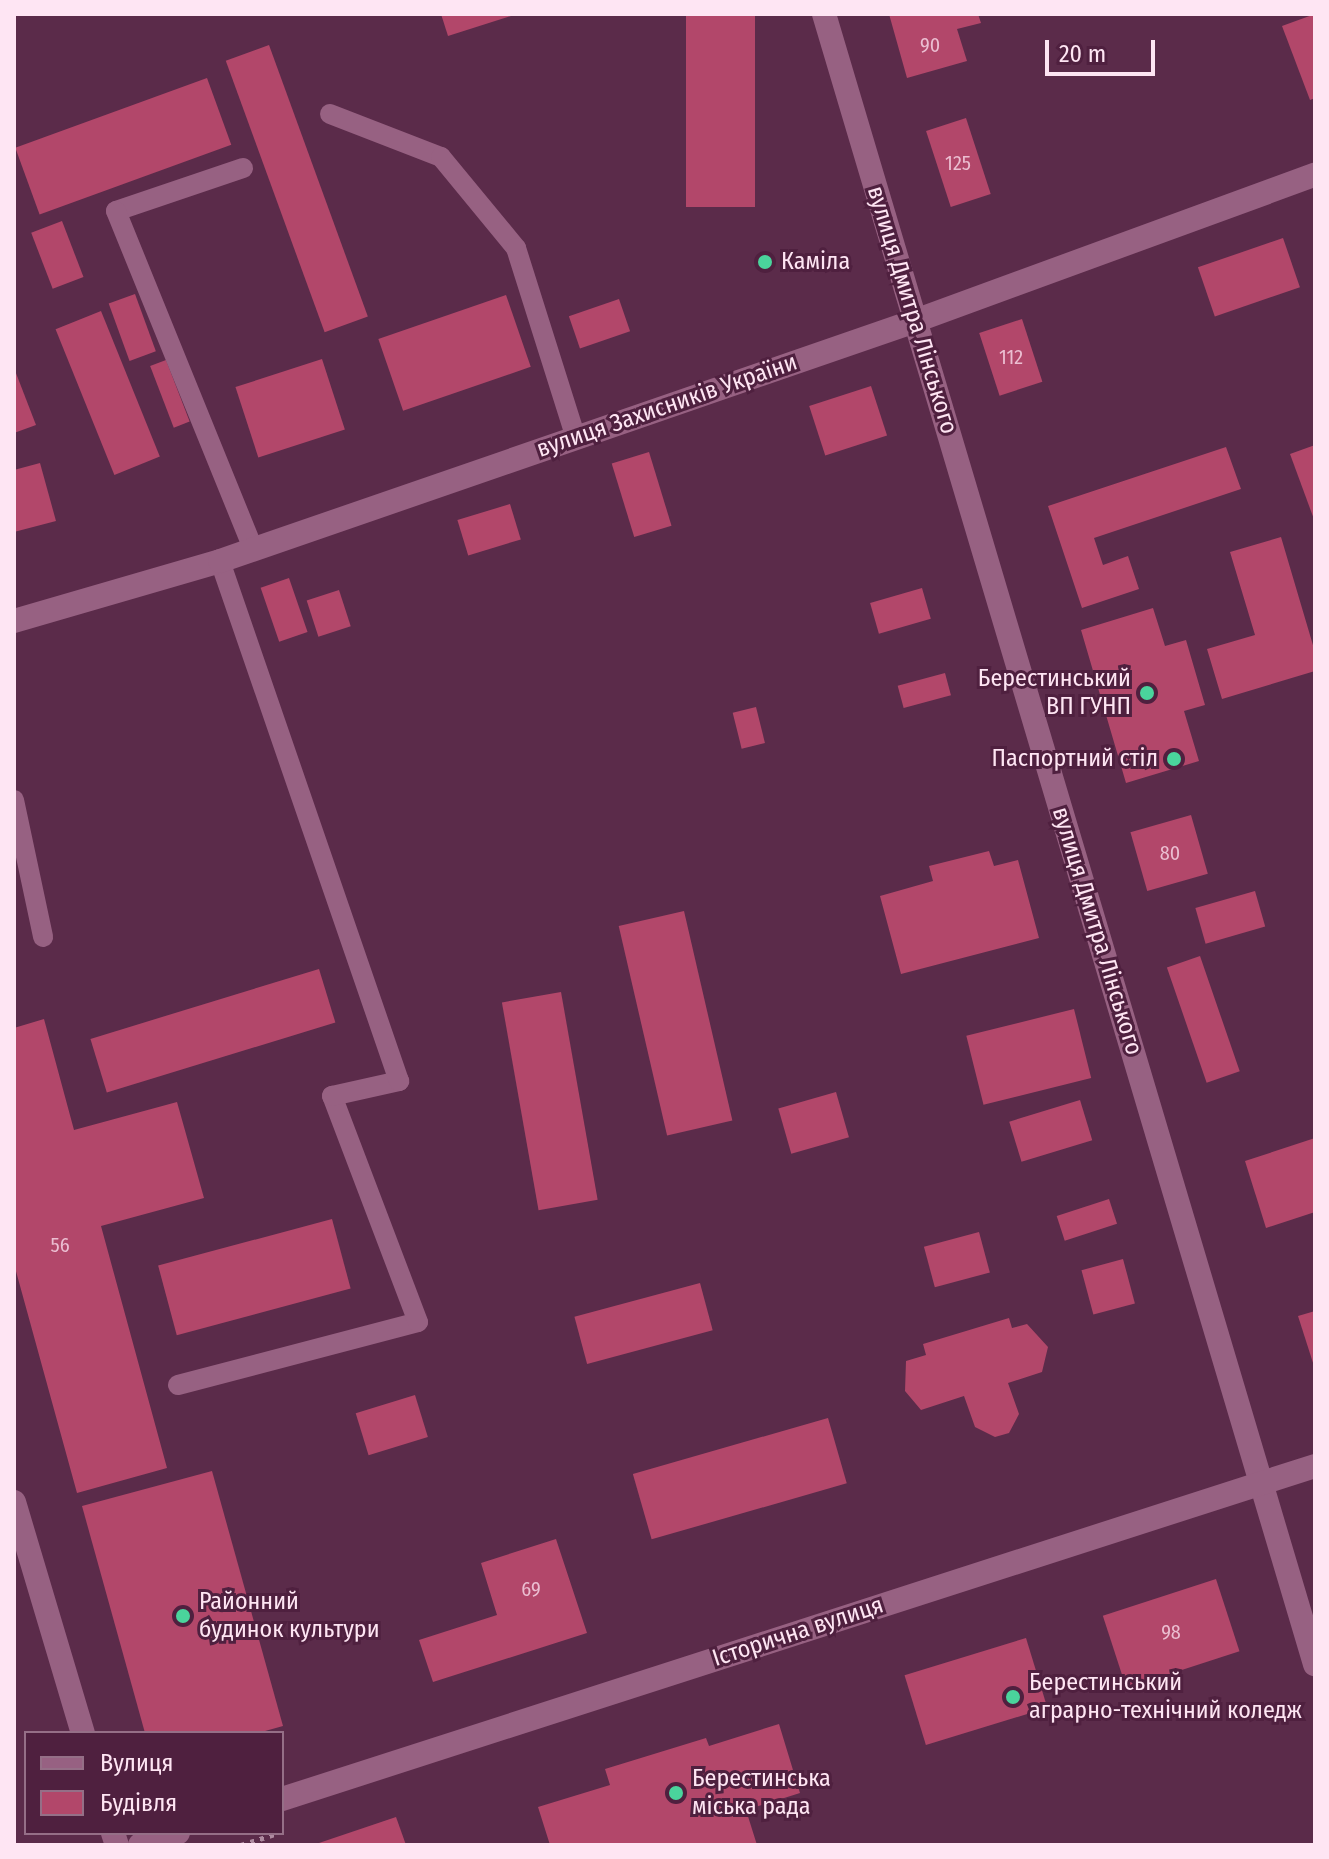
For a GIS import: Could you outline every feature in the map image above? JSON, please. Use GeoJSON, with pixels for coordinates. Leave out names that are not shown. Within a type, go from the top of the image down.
{"type":"FeatureCollection","features":[{"type":"Feature","properties":{"kind":"street","name":"вулиця Дмитра Лінського"},"geometry":{"type":"LineString","coordinates":[[824,14],[1315,1664]]}},
{"type":"Feature","properties":{"kind":"street","name":"вулиця Захисників України"},"geometry":{"type":"LineString","coordinates":[[14,621],[220,561],[915,321],[1315,175]]}},
{"type":"Feature","properties":{"kind":"street","name":"Історична вулиця"},"geometry":{"type":"LineString","coordinates":[[284,1798],[1315,1466]]}},
{"type":"Feature","properties":{"kind":"street"},"geometry":{"type":"LineString","coordinates":[[14,1502],[82,1731]]}},
{"type":"Feature","properties":{"kind":"street"},"geometry":{"type":"LineString","coordinates":[[140,1845],[172,1835]]}},
{"type":"Feature","properties":{"kind":"lane"},"geometry":{"type":"LineString","coordinates":[[330,114],[441,157],[516,248],[576,438]]}},
{"type":"Feature","properties":{"kind":"lane"},"geometry":{"type":"LineString","coordinates":[[243,168],[116,211],[253,549]]}},
{"type":"Feature","properties":{"kind":"lane"},"geometry":{"type":"LineString","coordinates":[[178,1385],[418,1322],[332,1096],[399,1081],[220,561]]}},
{"type":"Feature","properties":{"kind":"lane"},"geometry":{"type":"LineString","coordinates":[[14,800],[43,937]]}},
{"type":"Feature","properties":{"kind":"path"},"geometry":{"type":"LineString","coordinates":[[241,1845],[273,1835]]}},
{"type":"Feature","properties":{"kind":"building"},"geometry":{"type":"Polygon","coordinates":[[[441,14],[514,14],[514,15],[448,36],[441,14]]]}},
{"type":"Feature","properties":{"kind":"building"},"geometry":{"type":"Polygon","coordinates":[[[686,14],[755,14],[755,207],[686,207],[686,14]]]}},
{"type":"Feature","properties":{"kind":"building"},"geometry":{"type":"Polygon","coordinates":[[[889,14],[978,14],[981,23],[957,29],[967,61],[907,78],[889,14]]]}},
{"type":"Feature","properties":{"kind":"building"},"geometry":{"type":"Polygon","coordinates":[[[1315,14],[1315,98],[1310,100],[1282,26],[1315,14]]]}},
{"type":"Feature","properties":{"kind":"building"},"geometry":{"type":"Polygon","coordinates":[[[269,45],[368,317],[325,332],[226,61],[269,45]]]}},
{"type":"Feature","properties":{"kind":"building"},"geometry":{"type":"Polygon","coordinates":[[[207,78],[231,145],[40,214],[15,148],[207,78]]]}},
{"type":"Feature","properties":{"kind":"building"},"geometry":{"type":"Polygon","coordinates":[[[966,118],[991,194],[951,207],[926,131],[966,118]]]}},
{"type":"Feature","properties":{"kind":"building"},"geometry":{"type":"Polygon","coordinates":[[[62,221],[84,277],[53,289],[31,233],[62,221]]]}},
{"type":"Feature","properties":{"kind":"building"},"geometry":{"type":"Polygon","coordinates":[[[1283,238],[1300,287],[1215,316],[1198,267],[1283,238]]]}},
{"type":"Feature","properties":{"kind":"building"},"geometry":{"type":"Polygon","coordinates":[[[135,294],[156,351],[130,361],[109,304],[135,294]]]}},
{"type":"Feature","properties":{"kind":"building"},"geometry":{"type":"Polygon","coordinates":[[[506,295],[531,367],[403,411],[378,339],[506,295]]]}},
{"type":"Feature","properties":{"kind":"building"},"geometry":{"type":"Polygon","coordinates":[[[619,299],[630,331],[580,348],[569,316],[619,299]]]}},
{"type":"Feature","properties":{"kind":"building"},"geometry":{"type":"Polygon","coordinates":[[[101,311],[160,457],[114,475],[56,329],[101,311]]]}},
{"type":"Feature","properties":{"kind":"building"},"geometry":{"type":"Polygon","coordinates":[[[1022,319],[1042,382],[1000,396],[979,333],[1022,319]]]}},
{"type":"Feature","properties":{"kind":"building"},"geometry":{"type":"Polygon","coordinates":[[[322,359],[345,429],[258,457],[235,387],[322,359]]]}},
{"type":"Feature","properties":{"kind":"building"},"geometry":{"type":"Polygon","coordinates":[[[166,360],[190,422],[174,428],[150,366],[166,360]]]}},
{"type":"Feature","properties":{"kind":"building"},"geometry":{"type":"Polygon","coordinates":[[[14,368],[36,425],[14,433],[14,368]]]}},
{"type":"Feature","properties":{"kind":"building"},"geometry":{"type":"Polygon","coordinates":[[[871,386],[887,435],[825,456],[809,406],[871,386]]]}},
{"type":"Feature","properties":{"kind":"building"},"geometry":{"type":"Polygon","coordinates":[[[1315,445],[1315,522],[1290,454],[1315,445]]]}},
{"type":"Feature","properties":{"kind":"building"},"geometry":{"type":"Polygon","coordinates":[[[1226,447],[1241,489],[1094,538],[1103,565],[1128,556],[1139,589],[1082,608],[1048,506],[1226,447]]]}},
{"type":"Feature","properties":{"kind":"building"},"geometry":{"type":"Polygon","coordinates":[[[649,452],[672,526],[634,537],[612,463],[649,452]]]}},
{"type":"Feature","properties":{"kind":"building"},"geometry":{"type":"Polygon","coordinates":[[[40,463],[56,521],[14,532],[14,470],[40,463]]]}},
{"type":"Feature","properties":{"kind":"building"},"geometry":{"type":"Polygon","coordinates":[[[510,504],[521,539],[468,555],[457,520],[510,504]]]}},
{"type":"Feature","properties":{"kind":"building"},"geometry":{"type":"Polygon","coordinates":[[[1281,537],[1315,652],[1315,671],[1222,699],[1207,649],[1255,635],[1230,552],[1281,537]]]}},
{"type":"Feature","properties":{"kind":"building"},"geometry":{"type":"Polygon","coordinates":[[[289,578],[308,632],[279,642],[261,588],[289,578]]]}},
{"type":"Feature","properties":{"kind":"building"},"geometry":{"type":"Polygon","coordinates":[[[922,588],[931,619],[879,634],[870,603],[922,588]]]}},
{"type":"Feature","properties":{"kind":"building"},"geometry":{"type":"Polygon","coordinates":[[[339,590],[351,626],[318,637],[307,601],[339,590]]]}},
{"type":"Feature","properties":{"kind":"building"},"geometry":{"type":"Polygon","coordinates":[[[1153,608],[1165,646],[1186,640],[1205,705],[1184,711],[1199,761],[1126,783],[1081,630],[1153,608]]]}},
{"type":"Feature","properties":{"kind":"building"},"geometry":{"type":"Polygon","coordinates":[[[945,673],[951,695],[904,708],[898,686],[945,673]]]}},
{"type":"Feature","properties":{"kind":"building"},"geometry":{"type":"Polygon","coordinates":[[[756,707],[765,743],[742,749],[733,713],[756,707]]]}},
{"type":"Feature","properties":{"kind":"building"},"geometry":{"type":"Polygon","coordinates":[[[1191,815],[1208,874],[1147,891],[1130,832],[1191,815]]]}},
{"type":"Feature","properties":{"kind":"building"},"geometry":{"type":"Polygon","coordinates":[[[989,851],[994,866],[1018,860],[1039,938],[901,974],[880,896],[933,881],[929,866],[989,851]]]}},
{"type":"Feature","properties":{"kind":"building"},"geometry":{"type":"Polygon","coordinates":[[[1255,891],[1265,927],[1206,944],[1195,908],[1255,891]]]}},
{"type":"Feature","properties":{"kind":"building"},"geometry":{"type":"Polygon","coordinates":[[[684,911],[732,1120],[667,1136],[619,926],[684,911]]]}},
{"type":"Feature","properties":{"kind":"building"},"geometry":{"type":"Polygon","coordinates":[[[1200,956],[1240,1071],[1207,1083],[1167,967],[1200,956]]]}},
{"type":"Feature","properties":{"kind":"building"},"geometry":{"type":"Polygon","coordinates":[[[319,969],[335,1023],[107,1092],[90,1039],[319,969]]]}},
{"type":"Feature","properties":{"kind":"building"},"geometry":{"type":"Polygon","coordinates":[[[561,992],[598,1200],[539,1210],[502,1002],[561,992]]]}},
{"type":"Feature","properties":{"kind":"building"},"geometry":{"type":"Polygon","coordinates":[[[1074,1009],[1091,1078],[983,1105],[966,1036],[1074,1009]]]}},
{"type":"Feature","properties":{"kind":"building"},"geometry":{"type":"Polygon","coordinates":[[[44,1019],[74,1130],[177,1102],[204,1198],[101,1226],[167,1468],[77,1493],[14,1264],[14,1028],[44,1019]]]}},
{"type":"Feature","properties":{"kind":"building"},"geometry":{"type":"Polygon","coordinates":[[[836,1092],[849,1137],[791,1154],[778,1109],[836,1092]]]}},
{"type":"Feature","properties":{"kind":"building"},"geometry":{"type":"Polygon","coordinates":[[[1080,1100],[1092,1140],[1022,1162],[1009,1122],[1080,1100]]]}},
{"type":"Feature","properties":{"kind":"building"},"geometry":{"type":"Polygon","coordinates":[[[1315,1138],[1315,1212],[1266,1228],[1245,1161],[1315,1138]]]}},
{"type":"Feature","properties":{"kind":"building"},"geometry":{"type":"Polygon","coordinates":[[[1109,1199],[1117,1224],[1065,1241],[1057,1216],[1109,1199]]]}},
{"type":"Feature","properties":{"kind":"building"},"geometry":{"type":"Polygon","coordinates":[[[332,1219],[351,1289],[177,1335],[158,1266],[332,1219]]]}},
{"type":"Feature","properties":{"kind":"building"},"geometry":{"type":"Polygon","coordinates":[[[979,1232],[990,1273],[935,1287],[924,1247],[979,1232]]]}},
{"type":"Feature","properties":{"kind":"building"},"geometry":{"type":"Polygon","coordinates":[[[1123,1259],[1135,1303],[1093,1315],[1081,1270],[1123,1259]]]}},
{"type":"Feature","properties":{"kind":"building"},"geometry":{"type":"Polygon","coordinates":[[[700,1283],[713,1330],[587,1364],[574,1317],[700,1283]]]}},
{"type":"Feature","properties":{"kind":"building"},"geometry":{"type":"Polygon","coordinates":[[[1315,1311],[1315,1366],[1314,1366],[1298,1316],[1315,1311]]]}},
{"type":"Feature","properties":{"kind":"building"},"geometry":{"type":"Polygon","coordinates":[[[1009,1318],[1012,1328],[1027,1324],[1048,1347],[1042,1372],[1008,1383],[1019,1414],[1009,1433],[995,1437],[975,1427],[964,1396],[921,1410],[905,1391],[906,1361],[926,1355],[923,1344],[1009,1318]]]}},
{"type":"Feature","properties":{"kind":"building"},"geometry":{"type":"Polygon","coordinates":[[[415,1395],[428,1437],[369,1455],[356,1413],[415,1395]]]}},
{"type":"Feature","properties":{"kind":"building"},"geometry":{"type":"Polygon","coordinates":[[[828,1418],[847,1483],[652,1539],[633,1474],[828,1418]]]}},
{"type":"Feature","properties":{"kind":"building","name":"Районний будинок культури"},"geometry":{"type":"Polygon","coordinates":[[[212,1471],[283,1726],[265,1731],[144,1731],[82,1506],[212,1471]]]}},
{"type":"Feature","properties":{"kind":"building"},"geometry":{"type":"Polygon","coordinates":[[[556,1539],[587,1633],[433,1682],[419,1640],[497,1615],[481,1563],[556,1539]]]}},
{"type":"Feature","properties":{"kind":"building"},"geometry":{"type":"Polygon","coordinates":[[[1216,1579],[1239,1651],[1126,1688],[1103,1616],[1216,1579]]]}},
{"type":"Feature","properties":{"kind":"building"},"geometry":{"type":"Polygon","coordinates":[[[1026,1638],[1047,1708],[926,1745],[905,1675],[1026,1638]]]}},
{"type":"Feature","properties":{"kind":"building"},"geometry":{"type":"Polygon","coordinates":[[[779,1724],[800,1793],[746,1810],[757,1845],[550,1845],[538,1807],[610,1785],[605,1769],[706,1738],[709,1746],[779,1724]]]}},
{"type":"Feature","properties":{"kind":"building"},"geometry":{"type":"Polygon","coordinates":[[[396,1817],[406,1845],[316,1845],[316,1844],[396,1817]]]}},
{"type":"Feature","properties":{"kind":"place","name":"Каміла"},"geometry":{"type":"Point","coordinates":[765,262]}},
{"type":"Feature","properties":{"kind":"place","name":"Берестинський ВП ГУНП"},"geometry":{"type":"Point","coordinates":[1147,693]}},
{"type":"Feature","properties":{"kind":"place","name":"Паспортний стіл"},"geometry":{"type":"Point","coordinates":[1174,759]}},
{"type":"Feature","properties":{"kind":"place","name":"Районний будинок культури"},"geometry":{"type":"Point","coordinates":[183,1616]}},
{"type":"Feature","properties":{"kind":"place","name":"Берестинський аграрно-технічний коледж"},"geometry":{"type":"Point","coordinates":[1013,1697]}},
{"type":"Feature","properties":{"kind":"place","name":"Берестинська міська рада"},"geometry":{"type":"Point","coordinates":[676,1793]}}]}
